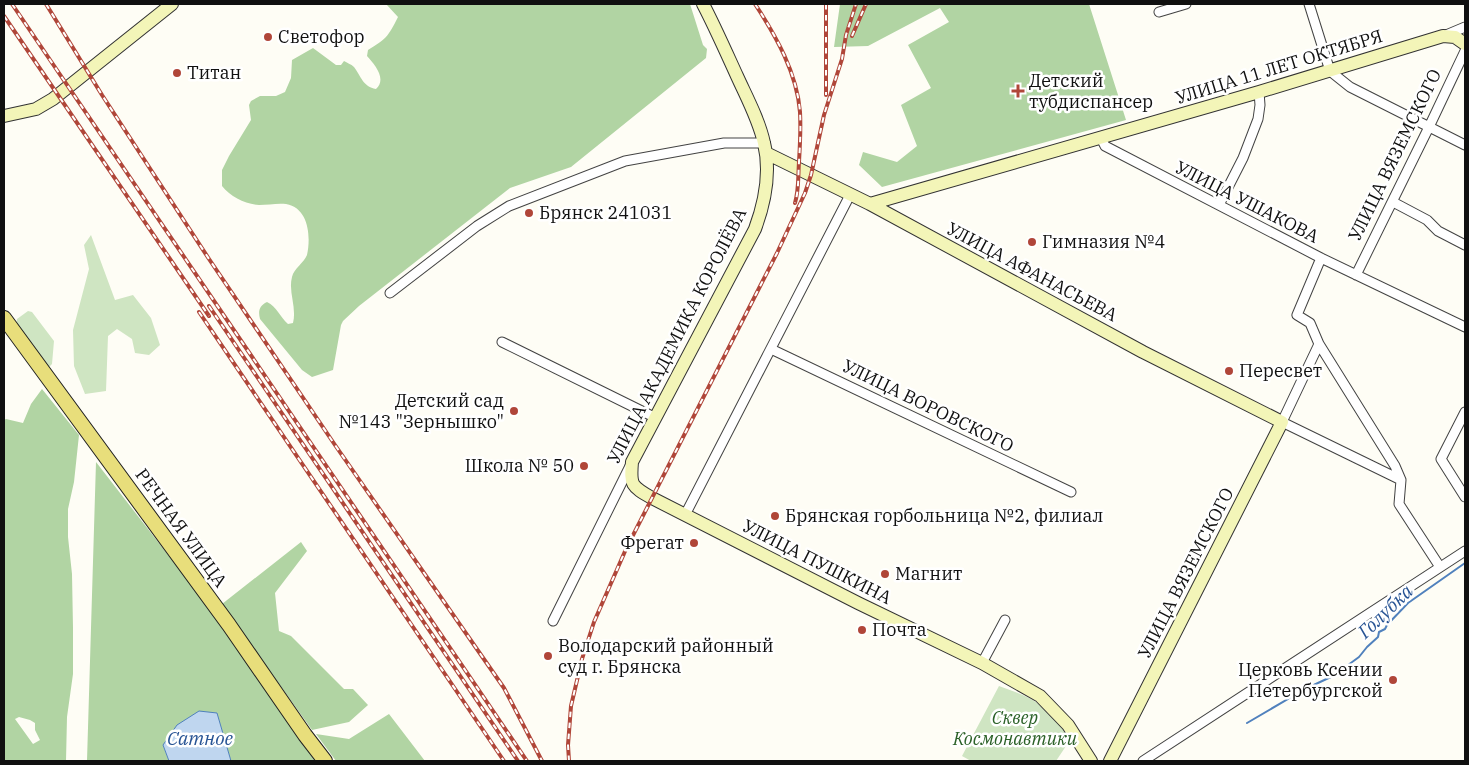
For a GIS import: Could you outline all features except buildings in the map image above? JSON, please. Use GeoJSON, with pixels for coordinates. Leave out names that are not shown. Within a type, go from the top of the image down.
{"type":"FeatureCollection","features":[{"type":"Feature","properties":{"kind":"main road","name":"РЕЧНАЯ УЛИЦА"},"geometry":{"type":"LineString","coordinates":[[4,318],[148,513],[325,761]]}},
{"type":"Feature","properties":{"kind":"street"},"geometry":{"type":"LineString","coordinates":[[4,116],[36,109],[53,99],[172,4]]}},
{"type":"Feature","properties":{"kind":"street","name":"УЛИЦА АКАДЕМИКА КОРОЛЁВА"},"geometry":{"type":"LineString","coordinates":[[553,621],[615,494],[755,229],[764,200],[767,177],[765,148],[758,122],[703,4]]}},
{"type":"Feature","properties":{"kind":"street"},"geometry":{"type":"LineString","coordinates":[[1159,12],[1186,4]]}},
{"type":"Feature","properties":{"kind":"street"},"geometry":{"type":"LineString","coordinates":[[1309,4],[1330,71],[1350,87],[1465,145]]}},
{"type":"Feature","properties":{"kind":"street","name":"УЛИЦА 11 ЛЕТ ОКТЯБРЯ"},"geometry":{"type":"LineString","coordinates":[[870,204],[1330,71],[1443,36],[1465,27]]}},
{"type":"Feature","properties":{"kind":"street"},"geometry":{"type":"LineString","coordinates":[[1443,36],[1455,36],[1465,44]]}},
{"type":"Feature","properties":{"kind":"street","name":"УЛИЦА ВЯЗЕМСКОГО"},"geometry":{"type":"LineString","coordinates":[[1356,275],[1465,51]]}},
{"type":"Feature","properties":{"kind":"street"},"geometry":{"type":"LineString","coordinates":[[1219,205],[1243,158],[1255,127],[1260,105],[1259,92]]}},
{"type":"Feature","properties":{"kind":"street","name":"УЛИЦА УШАКОВА"},"geometry":{"type":"LineString","coordinates":[[1101,138],[1105,146],[1321,258],[1465,328]]}},
{"type":"Feature","properties":{"kind":"street"},"geometry":{"type":"LineString","coordinates":[[390,293],[477,226],[509,206],[625,161],[724,142],[765,148]]}},
{"type":"Feature","properties":{"kind":"street","name":"УЛИЦА АФАНАСЬЕВА"},"geometry":{"type":"LineString","coordinates":[[765,148],[1143,352],[1282,422]]}},
{"type":"Feature","properties":{"kind":"street"},"geometry":{"type":"LineString","coordinates":[[685,515],[850,195]]}},
{"type":"Feature","properties":{"kind":"street"},"geometry":{"type":"LineString","coordinates":[[1393,202],[1427,220],[1438,232],[1465,245]]}},
{"type":"Feature","properties":{"kind":"street"},"geometry":{"type":"LineString","coordinates":[[1321,258],[1298,315],[1310,323],[1319,344],[1395,466],[1401,480],[1399,504],[1440,567]]}},
{"type":"Feature","properties":{"kind":"street"},"geometry":{"type":"LineString","coordinates":[[502,342],[656,418]]}},
{"type":"Feature","properties":{"kind":"street","name":"УЛИЦА ВЯЗЕМСКОГО"},"geometry":{"type":"LineString","coordinates":[[1110,761],[1282,422],[1319,344]]}},
{"type":"Feature","properties":{"kind":"street","name":"УЛИЦА ВОРОВСКОГО"},"geometry":{"type":"LineString","coordinates":[[770,349],[1071,492]]}},
{"type":"Feature","properties":{"kind":"street"},"geometry":{"type":"LineString","coordinates":[[1465,412],[1441,459],[1465,497]]}},
{"type":"Feature","properties":{"kind":"street"},"geometry":{"type":"LineString","coordinates":[[1282,422],[1401,480]]}},
{"type":"Feature","properties":{"kind":"street"},"geometry":{"type":"LineString","coordinates":[[615,494],[624,490],[636,489],[631,480],[632,462]]}},
{"type":"Feature","properties":{"kind":"street","name":"УЛИЦА ПУШКИНА"},"geometry":{"type":"LineString","coordinates":[[636,489],[858,603],[982,663],[1040,696],[1068,725],[1091,761]]}},
{"type":"Feature","properties":{"kind":"street"},"geometry":{"type":"LineString","coordinates":[[1142,761],[1465,551]]}},
{"type":"Feature","properties":{"kind":"street"},"geometry":{"type":"LineString","coordinates":[[982,663],[1005,620]]}},
{"type":"Feature","properties":{"kind":"green space"},"geometry":{"type":"Polygon","coordinates":[[[386,4],[690,4],[703,45],[707,49],[706,58],[571,167],[510,188],[359,306],[341,325],[333,370],[312,377],[302,370],[260,319],[259,314],[261,307],[267,302],[288,324],[293,323],[292,277],[306,258],[309,240],[304,217],[300,211],[286,204],[259,205],[234,197],[222,186],[222,170],[251,120],[249,105],[251,101],[260,96],[276,96],[285,92],[291,78],[292,60],[313,48],[336,65],[341,65],[344,61],[352,65],[365,84],[376,89],[380,81],[379,72],[367,56],[368,50],[386,37],[398,17],[386,4]]]}},
{"type":"Feature","properties":{"kind":"green space"},"geometry":{"type":"Polygon","coordinates":[[[840,4],[1089,4],[1126,120],[882,187],[859,165],[863,152],[897,162],[917,146],[901,105],[931,88],[908,45],[949,22],[940,8],[868,46],[834,47],[840,4]]]}},
{"type":"Feature","properties":{"kind":"green space"},"geometry":{"type":"Polygon","coordinates":[[[91,235],[115,300],[133,295],[151,318],[160,345],[149,355],[135,353],[132,339],[117,329],[108,336],[106,391],[85,394],[74,366],[73,330],[89,269],[84,245],[91,235]]]}},
{"type":"Feature","properties":{"kind":"green space"},"geometry":{"type":"Polygon","coordinates":[[[28,311],[32,312],[54,341],[52,364],[49,367],[45,367],[16,326],[17,319],[28,311]]]}},
{"type":"Feature","properties":{"kind":"green space"},"geometry":{"type":"Polygon","coordinates":[[[42,389],[79,435],[74,482],[68,509],[68,537],[72,574],[73,674],[67,717],[66,761],[4,761],[4,420],[23,423],[31,404],[42,389]],[[19,717],[15,719],[33,744],[40,740],[35,730],[35,723],[19,717]]]}},
{"type":"Feature","properties":{"kind":"green space"},"geometry":{"type":"Polygon","coordinates":[[[96,462],[224,627],[323,761],[231,761],[226,745],[163,745],[169,761],[87,761],[96,462]]]}},
{"type":"Feature","properties":{"kind":"green space"},"geometry":{"type":"Polygon","coordinates":[[[301,542],[307,551],[275,593],[279,631],[291,636],[344,689],[353,689],[368,705],[349,722],[312,730],[222,604],[301,542]]]}},
{"type":"Feature","properties":{"kind":"green space","name":"Сквер Космонавтики"},"geometry":{"type":"Polygon","coordinates":[[[999,686],[1034,701],[1046,710],[1063,729],[1070,740],[1056,761],[971,761],[962,756],[999,686]]]}},
{"type":"Feature","properties":{"kind":"green space"},"geometry":{"type":"Polygon","coordinates":[[[389,714],[425,761],[336,761],[316,734],[349,739],[389,714]]]}},
{"type":"Feature","properties":{"kind":"water","name":"Сатное"},"geometry":{"type":"Polygon","coordinates":[[[199,711],[217,713],[231,761],[169,761],[163,745],[177,725],[199,711]]]}},
{"type":"Feature","properties":{"kind":"waterway","name":"Голубка"},"geometry":{"type":"LineString","coordinates":[[1247,723],[1305,689],[1333,676],[1359,657],[1378,637],[1379,632],[1385,629],[1408,603],[1465,563]]}},
{"type":"Feature","properties":{"kind":"railway"},"geometry":{"type":"LineString","coordinates":[[12,4],[527,761]]}},
{"type":"Feature","properties":{"kind":"railway"},"geometry":{"type":"LineString","coordinates":[[46,4],[102,95],[209,259],[335,445],[504,688],[542,761]]}},
{"type":"Feature","properties":{"kind":"railway"},"geometry":{"type":"LineString","coordinates":[[755,4],[784,55],[795,83],[798,97],[800,137],[798,188],[795,203]]}},
{"type":"Feature","properties":{"kind":"railway"},"geometry":{"type":"LineString","coordinates":[[826,4],[826,95]]}},
{"type":"Feature","properties":{"kind":"railway"},"geometry":{"type":"LineString","coordinates":[[569,761],[568,745],[571,706],[582,659],[594,622],[626,549],[777,253],[805,193],[811,175],[824,115],[842,59],[846,35],[856,4]]}},
{"type":"Feature","properties":{"kind":"railway"},"geometry":{"type":"LineString","coordinates":[[852,36],[866,4]]}},
{"type":"Feature","properties":{"kind":"railway"},"geometry":{"type":"LineString","coordinates":[[4,16],[209,316]]}},
{"type":"Feature","properties":{"kind":"railway"},"geometry":{"type":"LineString","coordinates":[[209,306],[518,761]]}},
{"type":"Feature","properties":{"kind":"railway"},"geometry":{"type":"LineString","coordinates":[[199,312],[504,761]]}},
{"type":"Feature","properties":{"kind":"place","name":"Светофор"},"geometry":{"type":"Point","coordinates":[268,37]}},
{"type":"Feature","properties":{"kind":"place","name":"Титан"},"geometry":{"type":"Point","coordinates":[177,73]}},
{"type":"Feature","properties":{"kind":"place","name":"Детский тубдиспансер"},"geometry":{"type":"Point","coordinates":[1018,91]}},
{"type":"Feature","properties":{"kind":"place","name":"Брянск 241031"},"geometry":{"type":"Point","coordinates":[529,213]}},
{"type":"Feature","properties":{"kind":"place","name":"Гимназия №4"},"geometry":{"type":"Point","coordinates":[1032,242]}},
{"type":"Feature","properties":{"kind":"place","name":"Пересвет"},"geometry":{"type":"Point","coordinates":[1229,371]}},
{"type":"Feature","properties":{"kind":"place","name":"Детский сад №143 \"Зернышко\""},"geometry":{"type":"Point","coordinates":[514,411]}},
{"type":"Feature","properties":{"kind":"place","name":"Школа № 50"},"geometry":{"type":"Point","coordinates":[584,466]}},
{"type":"Feature","properties":{"kind":"place","name":"Брянская горбольница №2, филиал"},"geometry":{"type":"Point","coordinates":[775,516]}},
{"type":"Feature","properties":{"kind":"place","name":"Фрегат"},"geometry":{"type":"Point","coordinates":[694,543]}},
{"type":"Feature","properties":{"kind":"place","name":"Магнит"},"geometry":{"type":"Point","coordinates":[885,574]}},
{"type":"Feature","properties":{"kind":"place","name":"Почта"},"geometry":{"type":"Point","coordinates":[862,630]}},
{"type":"Feature","properties":{"kind":"place","name":"Володарский районный суд г. Брянска"},"geometry":{"type":"Point","coordinates":[548,656]}},
{"type":"Feature","properties":{"kind":"place","name":"Церковь Ксении Петербургской"},"geometry":{"type":"Point","coordinates":[1393,680]}}]}
